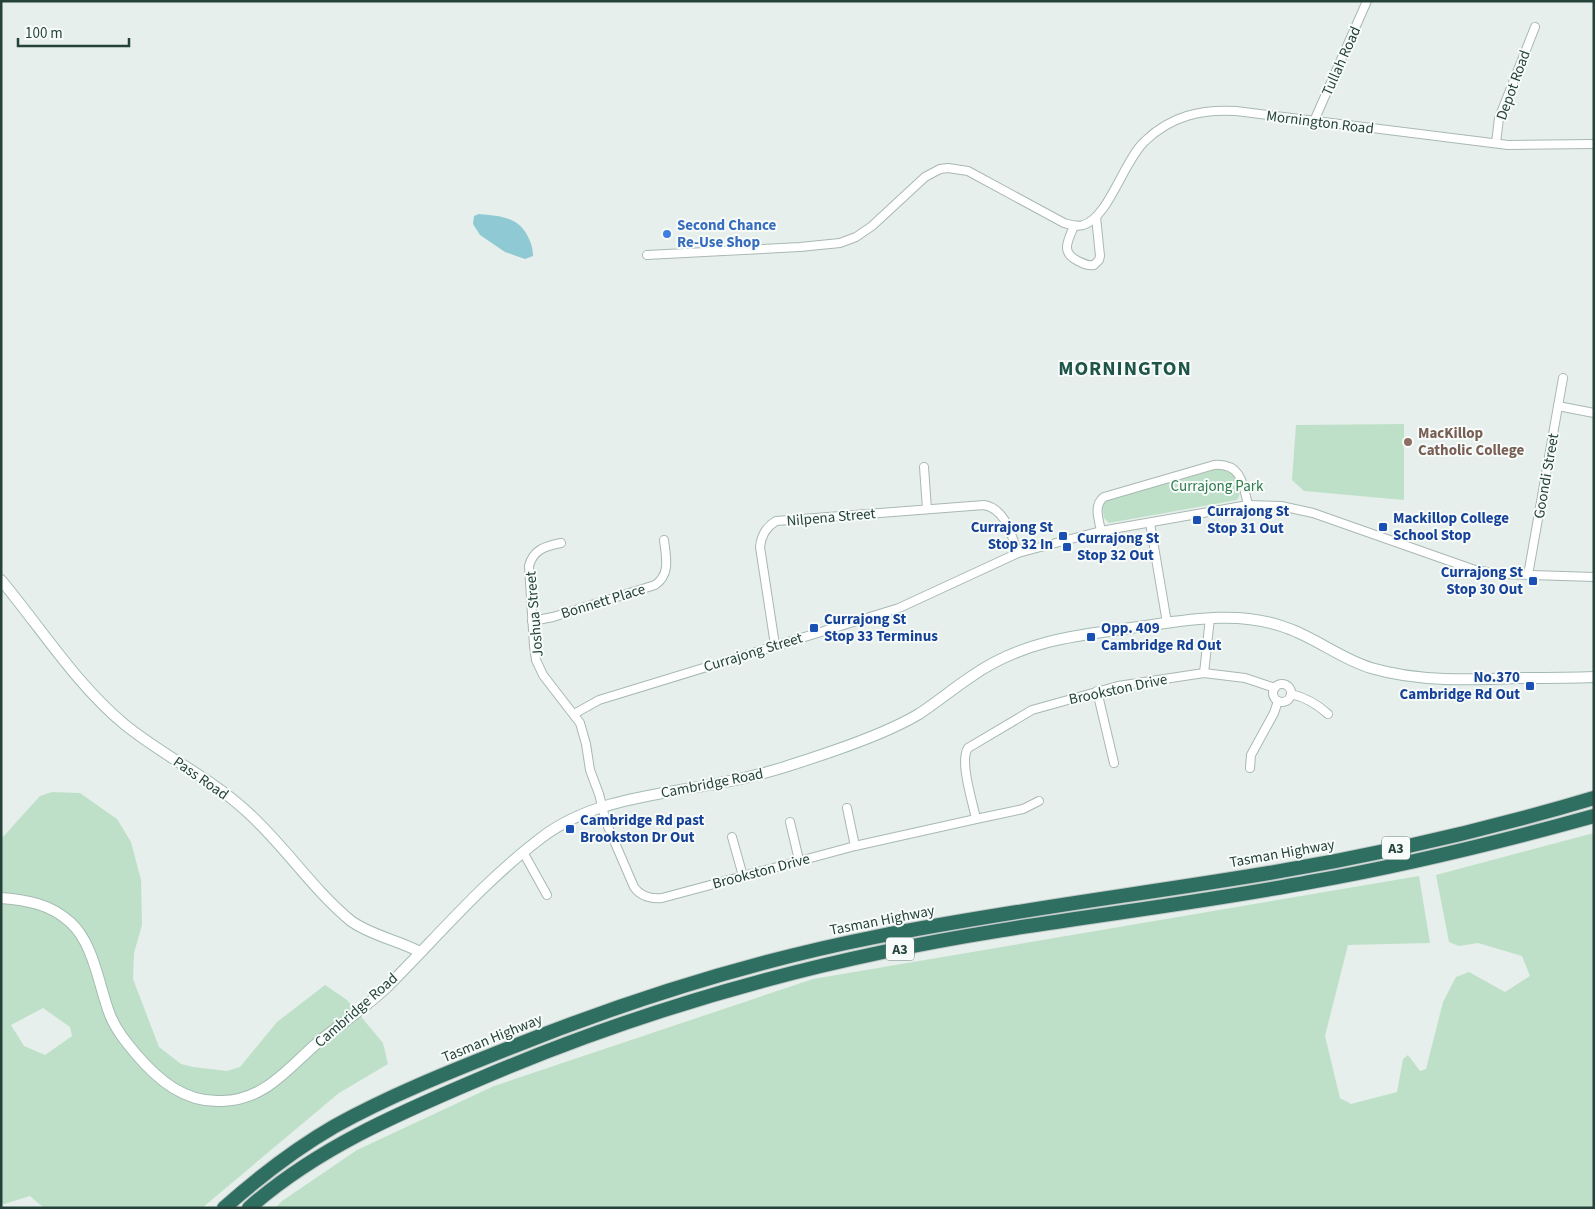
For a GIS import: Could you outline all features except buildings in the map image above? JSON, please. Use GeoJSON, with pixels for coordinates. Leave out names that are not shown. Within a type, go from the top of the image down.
{"type":"FeatureCollection","features":[{"type":"Feature","properties":{"kind":"highway","name":"Tasman Highway"},"geometry":{"type":"LineString","coordinates":[[224,1208],[269,1170],[294,1152],[337,1125],[395,1097],[476,1061],[549,1032],[622,1006],[714,977],[784,958],[871,938],[935,926],[1269,873],[1350,858],[1520,820],[1594,798]]}},
{"type":"Feature","properties":{"kind":"highway","name":"Tasman Highway"},"geometry":{"type":"LineString","coordinates":[[249,1208],[281,1182],[326,1152],[388,1120],[454,1090],[558,1047],[646,1016],[754,984],[814,968],[921,944],[1310,882],[1476,847],[1594,816]]}},
{"type":"Feature","properties":{"kind":"main road","name":"Pass Road"},"geometry":{"type":"LineString","coordinates":[[1,580],[74,671],[123,723],[209,782],[243,808],[258,822],[327,899],[353,922],[372,933],[404,943],[420,952]]}},
{"type":"Feature","properties":{"kind":"main road","name":"Cambridge Road"},"geometry":{"type":"LineString","coordinates":[[1,898],[25,900],[39,904],[70,922],[85,943],[113,1022],[130,1047],[153,1073],[166,1084],[183,1094],[208,1101],[234,1100],[259,1093],[385,989],[498,873],[546,834],[602,807],[669,791],[738,780],[776,770],[857,742],[894,727],[917,715],[991,664],[1017,652],[1051,641],[1167,623],[1210,618],[1239,618],[1287,627],[1352,661],[1372,668],[1412,676],[1498,679],[1594,677]]}},
{"type":"Feature","properties":{"kind":"street","name":"Tullah Road"},"geometry":{"type":"LineString","coordinates":[[1314,121],[1367,1]]}},
{"type":"Feature","properties":{"kind":"street","name":"Depot Road"},"geometry":{"type":"LineString","coordinates":[[1496,143],[1499,118],[1535,27]]}},
{"type":"Feature","properties":{"kind":"street","name":"Mornington Road"},"geometry":{"type":"LineString","coordinates":[[1096,218],[1138,147],[1172,121],[1200,112],[1224,110],[1496,143],[1594,144]]}},
{"type":"Feature","properties":{"kind":"street"},"geometry":{"type":"LineString","coordinates":[[647,255],[772,249],[840,243],[856,237],[872,226],[925,177],[940,169],[948,168],[968,171],[1064,223],[1074,226],[1086,224],[1096,218],[1100,256],[1094,265],[1086,265],[1072,258],[1069,254],[1067,245],[1074,226]]}},
{"type":"Feature","properties":{"kind":"street","name":"Goondi Street"},"geometry":{"type":"LineString","coordinates":[[1528,575],[1563,378]]}},
{"type":"Feature","properties":{"kind":"street"},"geometry":{"type":"LineString","coordinates":[[1558,406],[1594,412]]}},
{"type":"Feature","properties":{"kind":"street"},"geometry":{"type":"LineString","coordinates":[[1101,531],[1097,508],[1099,502],[1104,497],[1214,465],[1226,466],[1237,472],[1244,488],[1248,505]]}},
{"type":"Feature","properties":{"kind":"street"},"geometry":{"type":"LineString","coordinates":[[924,467],[927,509]]}},
{"type":"Feature","properties":{"kind":"street","name":"Nilpena Street"},"geometry":{"type":"LineString","coordinates":[[775,645],[760,546],[763,534],[769,526],[776,522],[782,520],[984,505],[994,508],[1004,518],[1018,553]]}},
{"type":"Feature","properties":{"kind":"street","name":"Currajong Street"},"geometry":{"type":"LineString","coordinates":[[574,714],[599,700],[899,608],[1018,553],[1101,531],[1248,505],[1295,508],[1313,513],[1475,570],[1500,574],[1594,576]]}},
{"type":"Feature","properties":{"kind":"street"},"geometry":{"type":"LineString","coordinates":[[1150,523],[1167,623]]}},
{"type":"Feature","properties":{"kind":"street","name":"Bonnett Place"},"geometry":{"type":"LineString","coordinates":[[532,621],[553,617],[660,582],[666,572],[667,563],[664,540]]}},
{"type":"Feature","properties":{"kind":"street","name":"Joshua Street"},"geometry":{"type":"LineString","coordinates":[[561,543],[550,545],[537,551],[530,560],[529,572],[534,654],[539,668],[574,714],[584,734],[590,770],[602,807]]}},
{"type":"Feature","properties":{"kind":"street"},"geometry":{"type":"LineString","coordinates":[[1204,673],[1210,618]]}},
{"type":"Feature","properties":{"kind":"street","name":"Brookston Drive"},"geometry":{"type":"LineString","coordinates":[[976,819],[965,764],[965,752],[968,748],[1032,710],[1097,691],[1204,673],[1246,678],[1275,688]]}},
{"type":"Feature","properties":{"kind":"street"},"geometry":{"type":"LineString","coordinates":[[1279,684],[1285,684],[1290,688],[1291,694],[1286,700],[1278,701],[1273,695],[1275,688],[1279,684]]}},
{"type":"Feature","properties":{"kind":"street"},"geometry":{"type":"LineString","coordinates":[[1097,691],[1114,763]]}},
{"type":"Feature","properties":{"kind":"street"},"geometry":{"type":"LineString","coordinates":[[1291,694],[1299,696],[1328,714]]}},
{"type":"Feature","properties":{"kind":"street"},"geometry":{"type":"LineString","coordinates":[[1250,768],[1251,755],[1274,713],[1278,701]]}},
{"type":"Feature","properties":{"kind":"street","name":"Brookston Drive"},"geometry":{"type":"LineString","coordinates":[[602,807],[606,822],[634,887],[647,898],[662,898],[799,860],[1023,809],[1039,801]]}},
{"type":"Feature","properties":{"kind":"street"},"geometry":{"type":"LineString","coordinates":[[847,808],[856,846]]}},
{"type":"Feature","properties":{"kind":"street"},"geometry":{"type":"LineString","coordinates":[[790,822],[799,860]]}},
{"type":"Feature","properties":{"kind":"street"},"geometry":{"type":"LineString","coordinates":[[732,837],[743,876]]}},
{"type":"Feature","properties":{"kind":"street"},"geometry":{"type":"LineString","coordinates":[[523,852],[547,895]]}},
{"type":"Feature","properties":{"kind":"green space"},"geometry":{"type":"Polygon","coordinates":[[[1404,424],[1404,500],[1304,491],[1292,480],[1296,425],[1404,424]]]}},
{"type":"Feature","properties":{"kind":"green space","name":"Currajong Park"},"geometry":{"type":"Polygon","coordinates":[[[1218,469],[1227,471],[1235,477],[1240,493],[1237,500],[1109,523],[1104,518],[1102,506],[1107,500],[1218,469]]]}},
{"type":"Feature","properties":{"kind":"green space"},"geometry":{"type":"Polygon","coordinates":[[[52,792],[80,793],[117,819],[131,842],[141,880],[142,925],[134,953],[133,979],[159,1047],[181,1064],[227,1071],[240,1067],[277,1022],[325,985],[347,1000],[383,1043],[388,1064],[339,1093],[202,1208],[44,1208],[30,1196],[1,1205],[1,839],[40,796],[52,792]],[[43,1008],[11,1025],[24,1046],[45,1055],[72,1036],[70,1027],[43,1008]]]}},
{"type":"Feature","properties":{"kind":"green space"},"geometry":{"type":"Polygon","coordinates":[[[1594,833],[1594,1208],[275,1208],[282,1201],[357,1150],[494,1086],[813,979],[1419,876],[1430,943],[1348,945],[1325,1036],[1340,1098],[1351,1104],[1397,1092],[1403,1059],[1408,1055],[1420,1071],[1426,1069],[1443,1002],[1456,977],[1469,972],[1505,992],[1530,976],[1522,956],[1478,943],[1459,946],[1449,942],[1436,875],[1594,833]]]}},
{"type":"Feature","properties":{"kind":"water"},"geometry":{"type":"Polygon","coordinates":[[[479,214],[506,218],[517,223],[529,238],[533,256],[525,259],[505,252],[480,235],[473,224],[474,216],[479,214]]]}},
{"type":"Feature","properties":{"kind":"place","name":"Second Chance Re-Use Shop"},"geometry":{"type":"Point","coordinates":[667,234]}},
{"type":"Feature","properties":{"kind":"place","name":"MacKillop Catholic College"},"geometry":{"type":"Point","coordinates":[1408,442]}},
{"type":"Feature","properties":{"kind":"place","name":"Currajong St Stop 31 Out"},"geometry":{"type":"Point","coordinates":[1197,520]}},
{"type":"Feature","properties":{"kind":"place","name":"Mackillop College School Stop"},"geometry":{"type":"Point","coordinates":[1383,527]}},
{"type":"Feature","properties":{"kind":"place","name":"Currajong St Stop 32 In"},"geometry":{"type":"Point","coordinates":[1063,536]}},
{"type":"Feature","properties":{"kind":"place","name":"Currajong St Stop 32 Out"},"geometry":{"type":"Point","coordinates":[1067,547]}},
{"type":"Feature","properties":{"kind":"place","name":"Currajong St Stop 30 Out"},"geometry":{"type":"Point","coordinates":[1533,581]}},
{"type":"Feature","properties":{"kind":"place","name":"Currajong St Stop 33 Terminus"},"geometry":{"type":"Point","coordinates":[814,628]}},
{"type":"Feature","properties":{"kind":"place","name":"Opp. 409 Cambridge Rd Out"},"geometry":{"type":"Point","coordinates":[1091,637]}},
{"type":"Feature","properties":{"kind":"place","name":"No.370 Cambridge Rd Out"},"geometry":{"type":"Point","coordinates":[1530,686]}},
{"type":"Feature","properties":{"kind":"place","name":"Cambridge Rd past Brookston Dr Out"},"geometry":{"type":"Point","coordinates":[570,829]}},
{"type":"Feature","properties":{"kind":"district","name":"MORNINGTON"},"geometry":{"type":"Point","coordinates":[1125,368]}}]}
